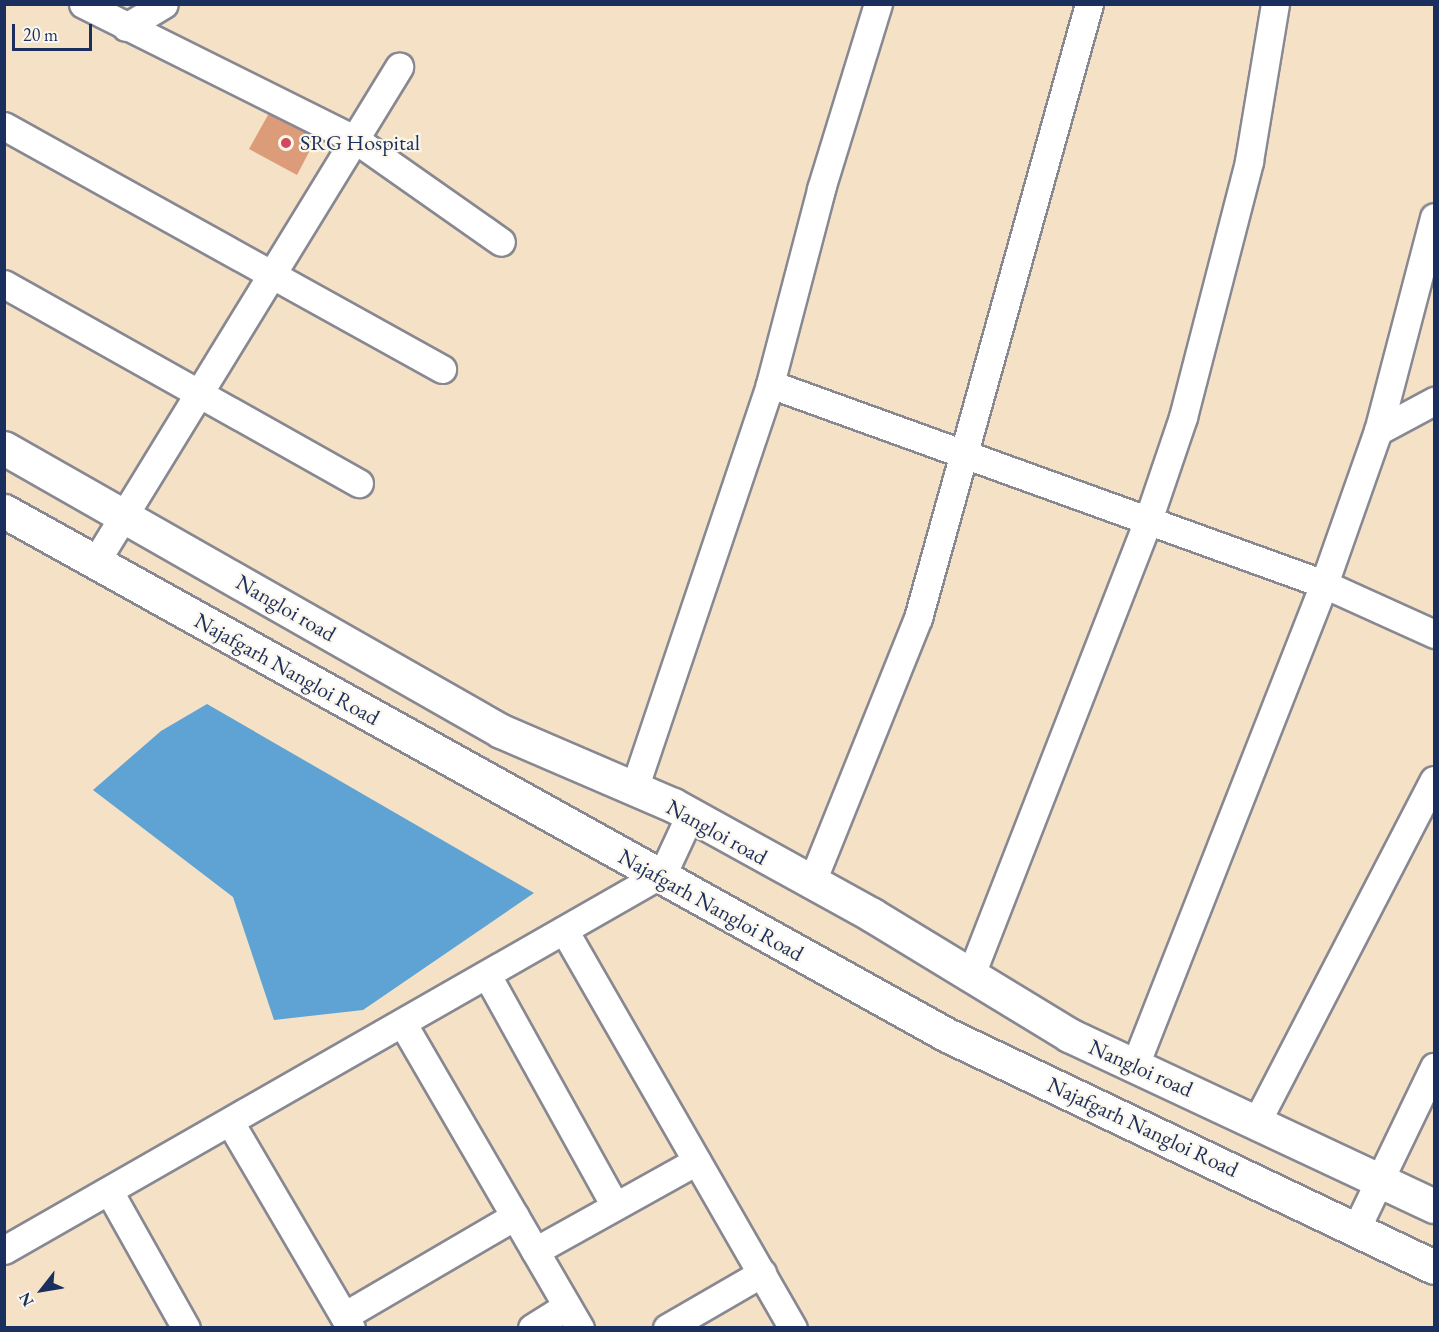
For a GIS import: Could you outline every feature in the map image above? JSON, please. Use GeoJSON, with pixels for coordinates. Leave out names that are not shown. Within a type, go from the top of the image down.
{"type":"FeatureCollection","features":[{"type":"Feature","properties":{"kind":"main road","name":"Nangloi road"},"geometry":{"type":"LineString","coordinates":[[4,448],[501,731],[690,815],[1069,1035],[1257,1121],[1434,1206]]}},
{"type":"Feature","properties":{"kind":"main road","name":"Najafgarh Nangloi Road"},"geometry":{"type":"LineString","coordinates":[[4,511],[569,828],[663,873],[947,1035],[1434,1267]]}},
{"type":"Feature","properties":{"kind":"street"},"geometry":{"type":"LineString","coordinates":[[84,4],[356,140],[501,242]]}},
{"type":"Feature","properties":{"kind":"street"},"geometry":{"type":"LineString","coordinates":[[126,27],[164,4]]}},
{"type":"Feature","properties":{"kind":"street"},"geometry":{"type":"LineString","coordinates":[[634,789],[770,384],[824,179],[878,4]]}},
{"type":"Feature","properties":{"kind":"street"},"geometry":{"type":"LineString","coordinates":[[811,884],[903,663],[967,455],[1089,4]]}},
{"type":"Feature","properties":{"kind":"street"},"geometry":{"type":"LineString","coordinates":[[970,977],[1148,523],[1229,248],[1275,4]]}},
{"type":"Feature","properties":{"kind":"street"},"geometry":{"type":"LineString","coordinates":[[96,561],[122,515],[276,272],[399,67]]}},
{"type":"Feature","properties":{"kind":"street"},"geometry":{"type":"LineString","coordinates":[[4,126],[276,272],[442,369]]}},
{"type":"Feature","properties":{"kind":"street"},"geometry":{"type":"LineString","coordinates":[[1135,1065],[1324,584],[1378,432],[1434,217]]}},
{"type":"Feature","properties":{"kind":"street"},"geometry":{"type":"LineString","coordinates":[[4,284],[197,396],[360,483]]}},
{"type":"Feature","properties":{"kind":"street"},"geometry":{"type":"LineString","coordinates":[[770,384],[1148,523],[1324,584],[1434,634]]}},
{"type":"Feature","properties":{"kind":"street"},"geometry":{"type":"LineString","coordinates":[[1378,432],[1434,401]]}},
{"type":"Feature","properties":{"kind":"street"},"geometry":{"type":"LineString","coordinates":[[1257,1121],[1434,780]]}},
{"type":"Feature","properties":{"kind":"street"},"geometry":{"type":"LineString","coordinates":[[4,1250],[403,1024],[663,873],[690,815]]}},
{"type":"Feature","properties":{"kind":"street"},"geometry":{"type":"LineString","coordinates":[[564,930],[793,1328]]}},
{"type":"Feature","properties":{"kind":"street"},"geometry":{"type":"LineString","coordinates":[[487,975],[615,1206]]}},
{"type":"Feature","properties":{"kind":"street"},"geometry":{"type":"LineString","coordinates":[[403,1024],[573,1317],[532,1328]]}},
{"type":"Feature","properties":{"kind":"street"},"geometry":{"type":"LineString","coordinates":[[1356,1229],[1434,1067]]}},
{"type":"Feature","properties":{"kind":"street"},"geometry":{"type":"LineString","coordinates":[[230,1122],[348,1322],[515,1216]]}},
{"type":"Feature","properties":{"kind":"street"},"geometry":{"type":"LineString","coordinates":[[535,1251],[697,1161]]}},
{"type":"Feature","properties":{"kind":"street"},"geometry":{"type":"LineString","coordinates":[[109,1191],[186,1328]]}},
{"type":"Feature","properties":{"kind":"street"},"geometry":{"type":"LineString","coordinates":[[667,1328],[762,1274]]}},
{"type":"Feature","properties":{"kind":"water"},"geometry":{"type":"Polygon","coordinates":[[[207,704],[534,893],[363,1010],[274,1020],[233,897],[93,790],[161,731],[207,704]]]}},
{"type":"Feature","properties":{"kind":"building"},"geometry":{"type":"Polygon","coordinates":[[[273,106],[320,131],[297,175],[249,149],[273,106]]]}},
{"type":"Feature","properties":{"kind":"place","name":"SRG Hospital"},"geometry":{"type":"Point","coordinates":[286,143]}}]}
